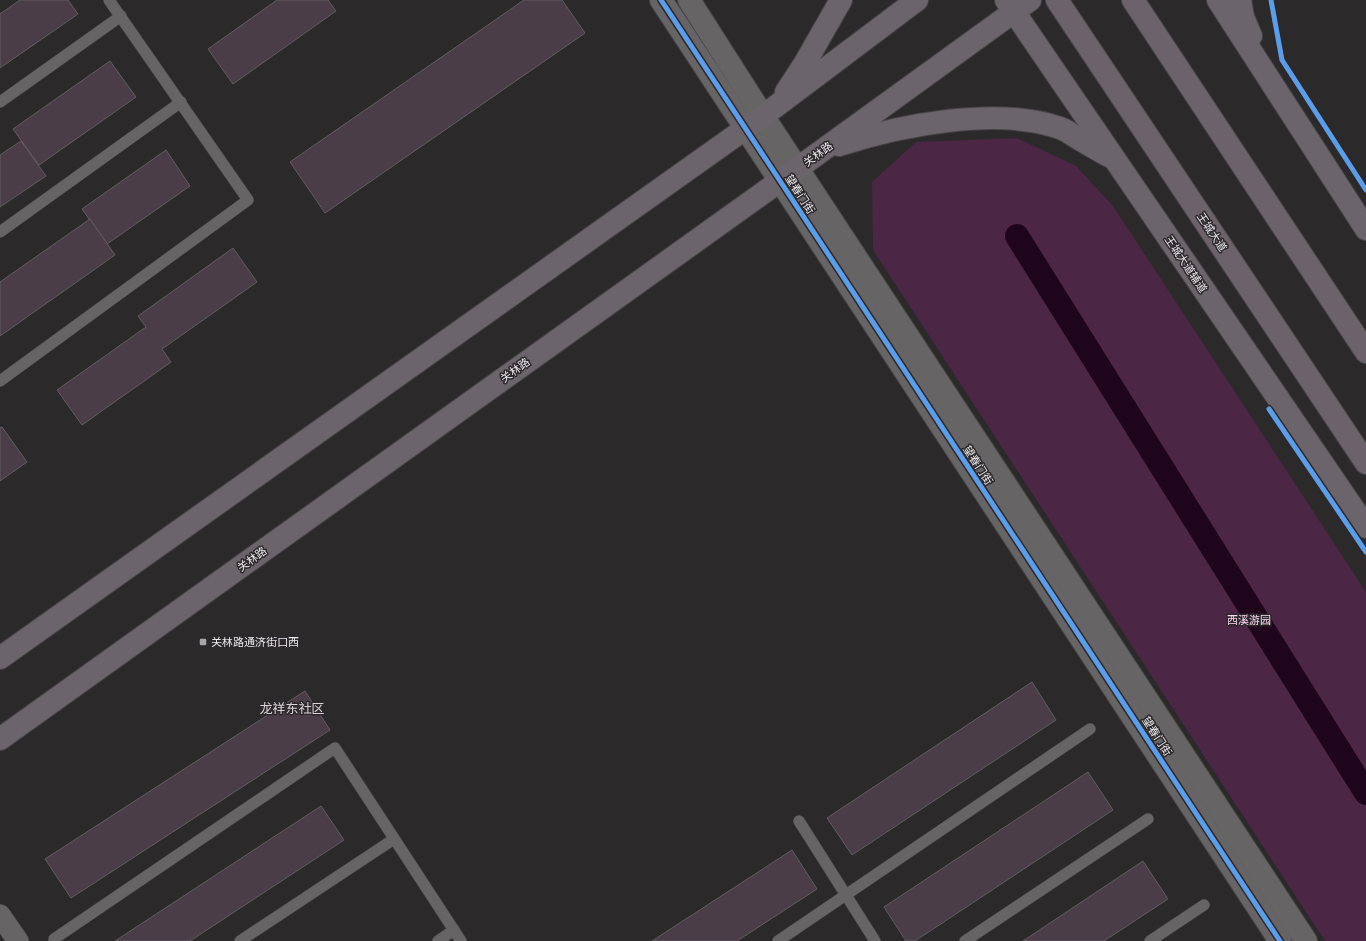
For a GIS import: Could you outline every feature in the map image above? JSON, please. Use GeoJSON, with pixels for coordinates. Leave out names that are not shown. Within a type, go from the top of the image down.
{"type":"FeatureCollection","features":[{"type":"Feature","properties":{"kind":"highway","name":"王城大道"},"geometry":{"type":"LineString","coordinates":[[1057,0],[1366,463]]}},
{"type":"Feature","properties":{"kind":"highway"},"geometry":{"type":"LineString","coordinates":[[1133,0],[1366,352]]}},
{"type":"Feature","properties":{"kind":"main road"},"geometry":{"type":"LineString","coordinates":[[771,110],[805,63],[841,0]]}},
{"type":"Feature","properties":{"kind":"main road"},"geometry":{"type":"LineString","coordinates":[[0,658],[745,129],[917,0]]}},
{"type":"Feature","properties":{"kind":"main road"},"geometry":{"type":"LineString","coordinates":[[1218,0],[1366,229]]}},
{"type":"Feature","properties":{"kind":"main road"},"geometry":{"type":"LineString","coordinates":[[1240,0],[1243,17],[1267,76]]}},
{"type":"Feature","properties":{"kind":"main road","name":"关林路"},"geometry":{"type":"LineString","coordinates":[[0,739],[822,151],[1017,4]]}},
{"type":"Feature","properties":{"kind":"main road","name":"王城大道辅道"},"geometry":{"type":"LineString","coordinates":[[1017,4],[1116,160],[1366,528]]}},
{"type":"Feature","properties":{"kind":"main road"},"geometry":{"type":"LineString","coordinates":[[822,151],[861,138],[916,127],[975,118],[1023,120],[1061,128],[1116,160]]}},
{"type":"Feature","properties":{"kind":"street","name":"望春门街"},"geometry":{"type":"LineString","coordinates":[[661,0],[1280,941]]}},
{"type":"Feature","properties":{"kind":"street","name":"望春门街"},"geometry":{"type":"LineString","coordinates":[[689,0],[771,110],[798,168],[1306,941]]}},
{"type":"Feature","properties":{"kind":"street"},"geometry":{"type":"LineString","coordinates":[[0,915],[18,941]]}},
{"type":"Feature","properties":{"kind":"lane"},"geometry":{"type":"LineString","coordinates":[[0,381],[248,200],[109,0]]}},
{"type":"Feature","properties":{"kind":"lane"},"geometry":{"type":"LineString","coordinates":[[0,102],[121,16]]}},
{"type":"Feature","properties":{"kind":"lane"},"geometry":{"type":"LineString","coordinates":[[0,232],[181,102]]}},
{"type":"Feature","properties":{"kind":"lane"},"geometry":{"type":"LineString","coordinates":[[778,941],[1090,729]]}},
{"type":"Feature","properties":{"kind":"lane"},"geometry":{"type":"LineString","coordinates":[[54,939],[335,748],[460,941]]}},
{"type":"Feature","properties":{"kind":"lane"},"geometry":{"type":"LineString","coordinates":[[965,941],[1148,819]]}},
{"type":"Feature","properties":{"kind":"lane"},"geometry":{"type":"LineString","coordinates":[[799,821],[875,941]]}},
{"type":"Feature","properties":{"kind":"lane"},"geometry":{"type":"LineString","coordinates":[[240,941],[394,839]]}},
{"type":"Feature","properties":{"kind":"lane"},"geometry":{"type":"LineString","coordinates":[[1150,941],[1204,905]]}},
{"type":"Feature","properties":{"kind":"lane"},"geometry":{"type":"LineString","coordinates":[[438,941],[454,930]]}},
{"type":"Feature","properties":{"kind":"green space","name":"西溪游园"},"geometry":{"type":"Polygon","coordinates":[[[1017,138],[1076,166],[1113,206],[1366,592],[1366,941],[1325,941],[873,250],[872,182],[916,142],[1017,138]]]}},
{"type":"Feature","properties":{"kind":"building"},"geometry":{"type":"Polygon","coordinates":[[[20,0],[68,0],[78,14],[0,68],[0,14],[20,0]]]}},
{"type":"Feature","properties":{"kind":"building"},"geometry":{"type":"Polygon","coordinates":[[[277,0],[328,0],[336,11],[233,84],[208,49],[277,0]]]}},
{"type":"Feature","properties":{"kind":"building"},"geometry":{"type":"Polygon","coordinates":[[[524,0],[562,0],[585,33],[325,213],[290,162],[524,0]]]}},
{"type":"Feature","properties":{"kind":"building"},"geometry":{"type":"Polygon","coordinates":[[[110,61],[136,97],[39,165],[13,129],[110,61]]]}},
{"type":"Feature","properties":{"kind":"building"},"geometry":{"type":"Polygon","coordinates":[[[21,141],[46,176],[0,207],[0,155],[21,141]]]}},
{"type":"Feature","properties":{"kind":"building"},"geometry":{"type":"Polygon","coordinates":[[[166,150],[190,186],[107,244],[82,209],[166,150]]]}},
{"type":"Feature","properties":{"kind":"building"},"geometry":{"type":"Polygon","coordinates":[[[90,219],[115,255],[0,336],[0,282],[90,219]]]}},
{"type":"Feature","properties":{"kind":"building"},"geometry":{"type":"Polygon","coordinates":[[[233,248],[257,282],[162,349],[171,362],[82,425],[57,390],[146,327],[138,316],[233,248]]]}},
{"type":"Feature","properties":{"kind":"building"},"geometry":{"type":"Polygon","coordinates":[[[2,427],[27,462],[0,481],[0,428],[2,427]]]}},
{"type":"Feature","properties":{"kind":"building"},"geometry":{"type":"Polygon","coordinates":[[[1032,682],[1056,720],[852,855],[827,818],[1032,682]]]}},
{"type":"Feature","properties":{"kind":"building"},"geometry":{"type":"Polygon","coordinates":[[[305,691],[330,730],[71,898],[45,859],[305,691]]]}},
{"type":"Feature","properties":{"kind":"building"},"geometry":{"type":"Polygon","coordinates":[[[1088,772],[1113,810],[915,941],[906,941],[884,907],[1088,772]]]}},
{"type":"Feature","properties":{"kind":"building"},"geometry":{"type":"Polygon","coordinates":[[[321,806],[344,840],[190,941],[115,941],[321,806]]]}},
{"type":"Feature","properties":{"kind":"building"},"geometry":{"type":"Polygon","coordinates":[[[792,850],[817,889],[737,941],[652,941],[792,850]]]}},
{"type":"Feature","properties":{"kind":"building"},"geometry":{"type":"Polygon","coordinates":[[[1143,861],[1168,899],[1104,941],[1023,941],[1143,861]]]}},
{"type":"Feature","properties":{"kind":"waterway"},"geometry":{"type":"LineString","coordinates":[[1017,236],[1366,793]]}},
{"type":"Feature","properties":{"kind":"cycle path"},"geometry":{"type":"LineString","coordinates":[[661,0],[1280,941]]}},
{"type":"Feature","properties":{"kind":"cycle path"},"geometry":{"type":"LineString","coordinates":[[1271,0],[1282,60],[1366,190]]}},
{"type":"Feature","properties":{"kind":"cycle path"},"geometry":{"type":"LineString","coordinates":[[1269,409],[1366,552]]}},
{"type":"Feature","properties":{"kind":"place","name":"关林路通济街口西"},"geometry":{"type":"Point","coordinates":[203,642]}},
{"type":"Feature","properties":{"kind":"district","name":"龙祥东社区"},"geometry":{"type":"Point","coordinates":[292,708]}}]}
